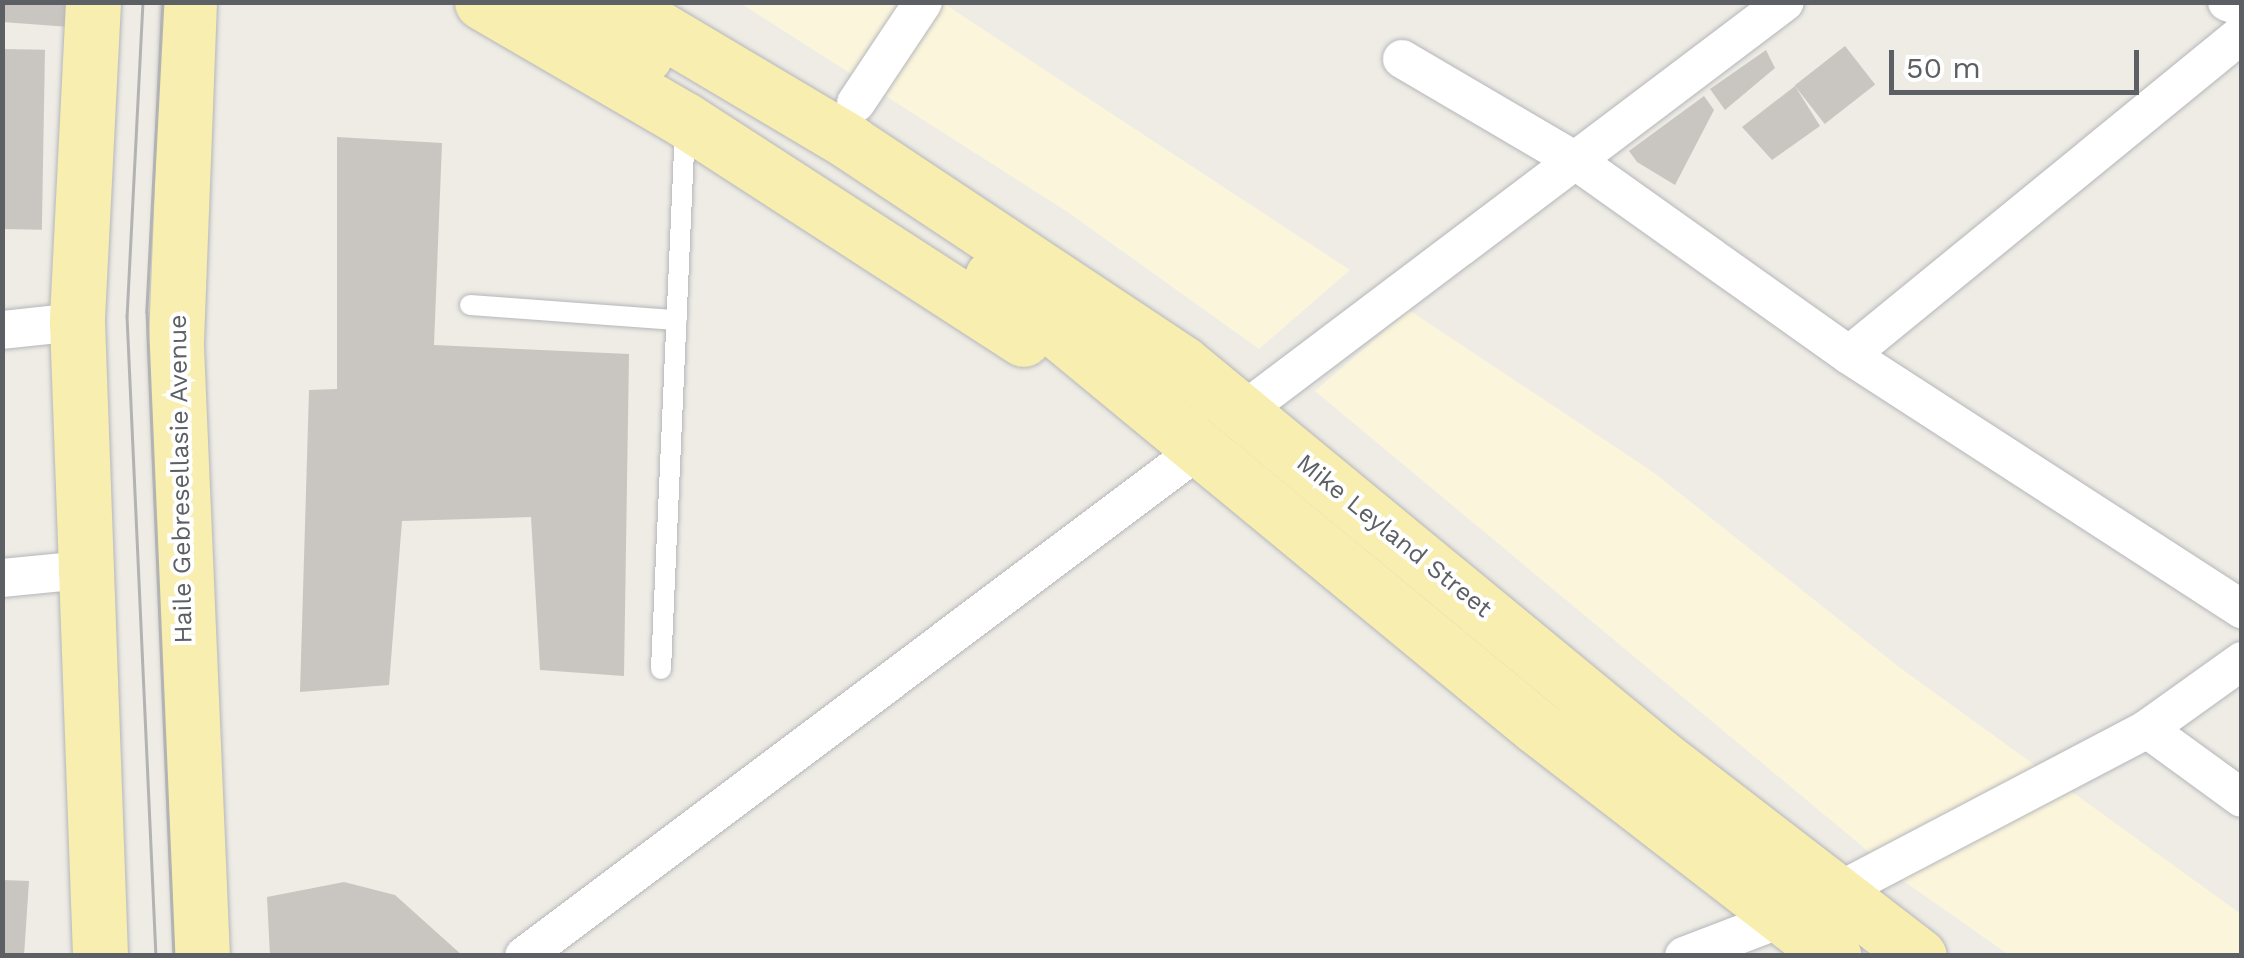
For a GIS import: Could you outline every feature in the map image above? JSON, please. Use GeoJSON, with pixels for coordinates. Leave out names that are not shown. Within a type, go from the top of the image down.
{"type":"FeatureCollection","features":[{"type":"Feature","properties":{"kind":"main road"},"geometry":{"type":"LineString","coordinates":[[93,2],[77,322],[100,956]]}},
{"type":"Feature","properties":{"kind":"main road"},"geometry":{"type":"LineString","coordinates":[[482,2],[685,120],[1116,398],[1160,413]]}},
{"type":"Feature","properties":{"kind":"main road","name":"Mike Leyland Street"},"geometry":{"type":"LineString","coordinates":[[552,2],[978,266],[1101,360],[1201,448],[1642,777],[1837,892],[1919,956]]}},
{"type":"Feature","properties":{"kind":"main road"},"geometry":{"type":"LineString","coordinates":[[614,2],[853,123]]}},
{"type":"Feature","properties":{"kind":"main road"},"geometry":{"type":"LineString","coordinates":[[682,2],[853,123]]}},
{"type":"Feature","properties":{"kind":"main road","name":"Haile Gebresellasie Avenue"},"geometry":{"type":"LineString","coordinates":[[196,13],[176,347],[202,956]]}},
{"type":"Feature","properties":{"kind":"main road","name":"Mike Leyland Street"},"geometry":{"type":"LineString","coordinates":[[853,123],[1122,286],[1162,318],[1182,362],[1242,412],[1642,777],[1783,918],[1834,956]]}},
{"type":"Feature","properties":{"kind":"street"},"geometry":{"type":"LineString","coordinates":[[853,123],[923,2]]}},
{"type":"Feature","properties":{"kind":"street"},"geometry":{"type":"LineString","coordinates":[[1242,412],[1785,2]]}},
{"type":"Feature","properties":{"kind":"street"},"geometry":{"type":"LineString","coordinates":[[2227,2],[2242,7]]}},
{"type":"Feature","properties":{"kind":"street"},"geometry":{"type":"LineString","coordinates":[[1849,355],[2242,34]]}},
{"type":"Feature","properties":{"kind":"street"},"geometry":{"type":"LineString","coordinates":[[1402,59],[1576,161],[1849,355],[2242,609]]}},
{"type":"Feature","properties":{"kind":"street"},"geometry":{"type":"LineString","coordinates":[[2,330],[77,322]]}},
{"type":"Feature","properties":{"kind":"street"},"geometry":{"type":"LineString","coordinates":[[524,956],[1201,448]]}},
{"type":"Feature","properties":{"kind":"street"},"geometry":{"type":"LineString","coordinates":[[2,578],[84,570]]}},
{"type":"Feature","properties":{"kind":"street"},"geometry":{"type":"LineString","coordinates":[[1837,892],[2146,729],[2242,661]]}},
{"type":"Feature","properties":{"kind":"street"},"geometry":{"type":"LineString","coordinates":[[2146,729],[2242,798]]}},
{"type":"Feature","properties":{"kind":"street"},"geometry":{"type":"LineString","coordinates":[[1684,956],[1783,918]]}},
{"type":"Feature","properties":{"kind":"lane"},"geometry":{"type":"LineString","coordinates":[[661,668],[685,120]]}},
{"type":"Feature","properties":{"kind":"lane"},"geometry":{"type":"LineString","coordinates":[[470,305],[676,320]]}},
{"type":"Feature","properties":{"kind":"shaded area"},"geometry":{"type":"Polygon","coordinates":[[[740,3],[943,3],[1350,270],[1259,349],[1069,213],[740,3]]]}},
{"type":"Feature","properties":{"kind":"shaded area"},"geometry":{"type":"Polygon","coordinates":[[[1409,310],[1653,472],[1899,667],[2241,914],[2241,955],[2009,955],[1905,882],[1315,391],[1409,310]]]}},
{"type":"Feature","properties":{"kind":"building"},"geometry":{"type":"Polygon","coordinates":[[[2,2],[72,2],[70,27],[2,22],[2,2]]]}},
{"type":"Feature","properties":{"kind":"building"},"geometry":{"type":"Polygon","coordinates":[[[1845,46],[1875,85],[1825,124],[1795,85],[1845,46]]]}},
{"type":"Feature","properties":{"kind":"building"},"geometry":{"type":"Polygon","coordinates":[[[2,49],[45,50],[42,230],[2,229],[2,49]]]}},
{"type":"Feature","properties":{"kind":"building"},"geometry":{"type":"Polygon","coordinates":[[[1766,50],[1775,68],[1725,110],[1710,89],[1766,50]]]}},
{"type":"Feature","properties":{"kind":"building"},"geometry":{"type":"Polygon","coordinates":[[[1795,86],[1820,126],[1772,160],[1742,127],[1795,86]]]}},
{"type":"Feature","properties":{"kind":"building"},"geometry":{"type":"Polygon","coordinates":[[[1704,96],[1714,110],[1675,185],[1637,162],[1629,151],[1704,96]]]}},
{"type":"Feature","properties":{"kind":"building"},"geometry":{"type":"Polygon","coordinates":[[[337,137],[442,143],[434,345],[629,354],[624,676],[540,670],[531,517],[402,521],[389,685],[300,692],[309,390],[337,389],[337,137]]]}},
{"type":"Feature","properties":{"kind":"building"},"geometry":{"type":"Polygon","coordinates":[[[2,880],[29,881],[24,956],[2,956],[2,880]]]}},
{"type":"Feature","properties":{"kind":"building"},"geometry":{"type":"Polygon","coordinates":[[[344,882],[395,895],[463,956],[270,956],[267,897],[344,882]]]}},
{"type":"Feature","properties":{"kind":"tram line"},"geometry":{"type":"LineString","coordinates":[[143,2],[127,316],[156,956]]}},
{"type":"Feature","properties":{"kind":"tram line"},"geometry":{"type":"LineString","coordinates":[[163,2],[147,312],[174,956]]}}]}
